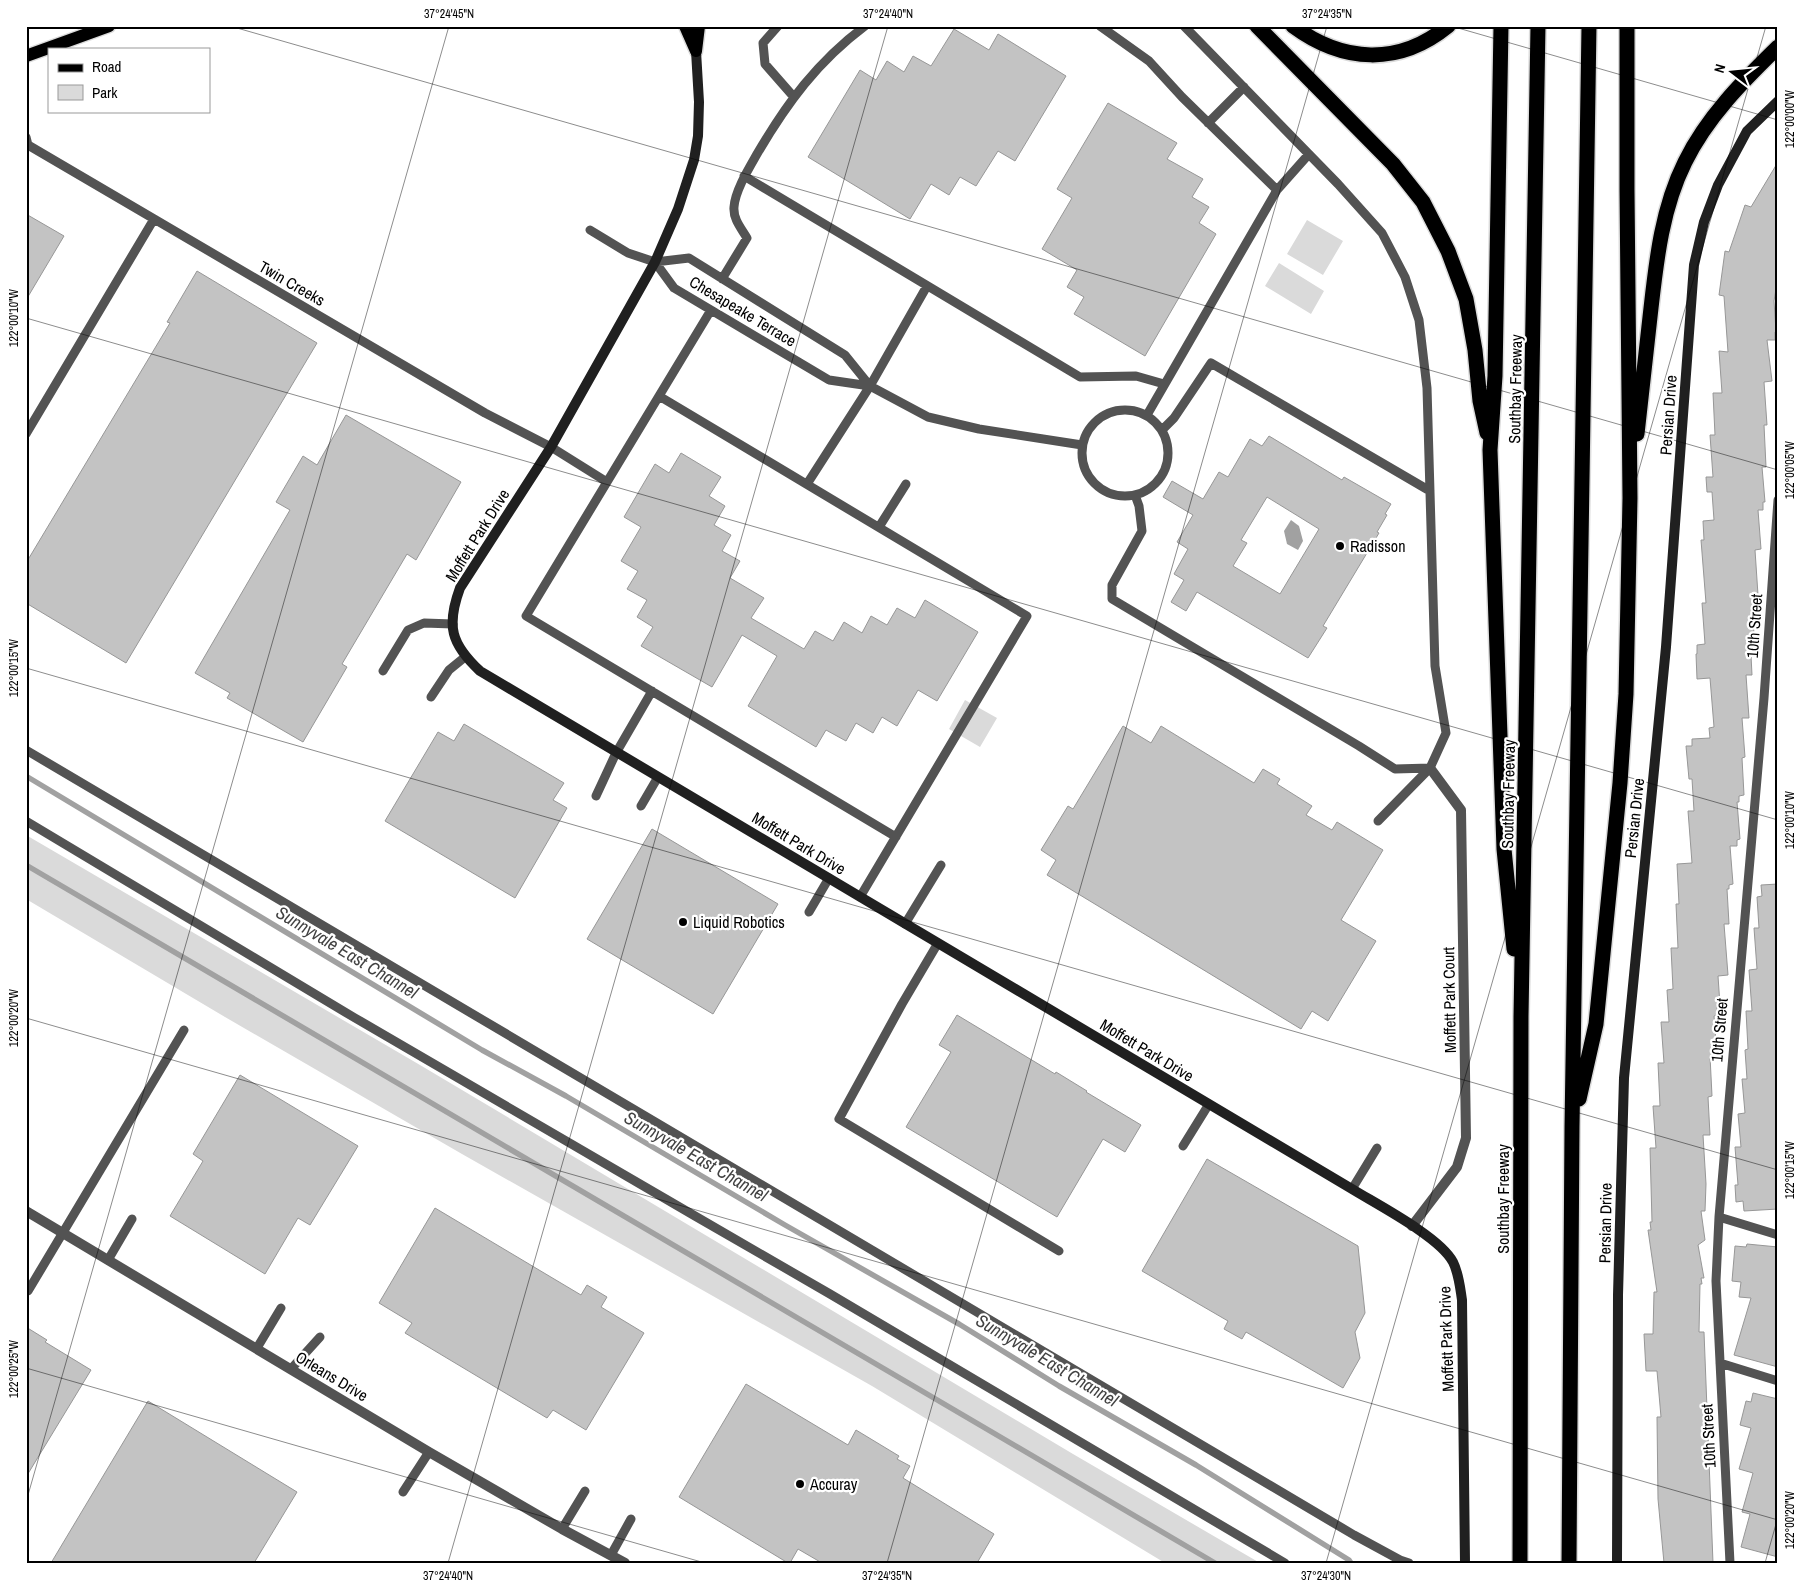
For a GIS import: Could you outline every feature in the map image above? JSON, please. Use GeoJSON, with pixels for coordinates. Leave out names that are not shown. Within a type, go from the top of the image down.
{"type":"FeatureCollection","features":[{"type":"Feature","properties":{"kind":"highway"},"geometry":{"type":"LineString","coordinates":[[1257,26],[1393,164],[1424,202],[1448,250],[1466,299],[1475,350],[1480,401],[1490,450]]}},
{"type":"Feature","properties":{"kind":"highway"},"geometry":{"type":"LineString","coordinates":[[1293,26],[1329,48],[1361,55],[1407,50],[1436,36],[1448,26]]}},
{"type":"Feature","properties":{"kind":"highway"},"geometry":{"type":"LineString","coordinates":[[1500,26],[1495,376],[1490,450],[1504,849],[1521,1016]]}},
{"type":"Feature","properties":{"kind":"highway","name":"Southbay Freeway"},"geometry":{"type":"LineString","coordinates":[[1520,1563],[1521,1016],[1538,26]]}},
{"type":"Feature","properties":{"kind":"highway"},"geometry":{"type":"LineString","coordinates":[[1569,1563],[1572,1127],[1589,26]]}},
{"type":"Feature","properties":{"kind":"highway"},"geometry":{"type":"LineString","coordinates":[[1572,1127],[1596,1024],[1620,783],[1626,694],[1630,498],[1627,190],[1628,26]]}},
{"type":"Feature","properties":{"kind":"highway"},"geometry":{"type":"LineString","coordinates":[[1630,498],[1654,278],[1660,240],[1670,200],[1685,162],[1710,121],[1742,82],[1778,47]]}},
{"type":"Feature","properties":{"kind":"main road"},"geometry":{"type":"LineString","coordinates":[[48,48],[109,26]]}},
{"type":"Feature","properties":{"kind":"main road"},"geometry":{"type":"LineString","coordinates":[[685,26],[696,51]]}},
{"type":"Feature","properties":{"kind":"main road"},"geometry":{"type":"LineString","coordinates":[[696,51],[699,26]]}},
{"type":"Feature","properties":{"kind":"main road"},"geometry":{"type":"LineString","coordinates":[[26,56],[48,48]]}},
{"type":"Feature","properties":{"kind":"street","name":"Moffett Park Drive"},"geometry":{"type":"LineString","coordinates":[[693,26],[696,51],[698,128],[694,160],[678,209],[655,262],[550,447],[460,588],[454,605],[453,624],[456,644],[465,657],[480,671],[1209,1104],[1412,1226],[1440,1246],[1453,1261],[1459,1279],[1462,1300],[1465,1563]]}},
{"type":"Feature","properties":{"kind":"street","name":"Persian Drive"},"geometry":{"type":"LineString","coordinates":[[1617,1563],[1618,1295],[1624,1078],[1666,648],[1694,265],[1704,222],[1718,185],[1747,131],[1778,101]]}},
{"type":"Feature","properties":{"kind":"street","name":"Moffett Park Court"},"geometry":{"type":"LineString","coordinates":[[1412,1226],[1457,1167],[1466,1138],[1461,810],[1430,768]]}},
{"type":"Feature","properties":{"kind":"street","name":"Orleans Drive"},"geometry":{"type":"LineString","coordinates":[[26,1211],[429,1452],[625,1563]]}},
{"type":"Feature","properties":{"kind":"lane"},"geometry":{"type":"LineString","coordinates":[[778,26],[763,44],[765,64],[793,96]]}},
{"type":"Feature","properties":{"kind":"lane"},"geometry":{"type":"LineString","coordinates":[[722,279],[748,238],[735,220],[734,206],[744,176],[793,96],[831,54],[865,26]]}},
{"type":"Feature","properties":{"kind":"lane"},"geometry":{"type":"LineString","coordinates":[[1100,26],[1149,61],[1182,97],[1276,190]]}},
{"type":"Feature","properties":{"kind":"lane"},"geometry":{"type":"LineString","coordinates":[[1184,26],[1338,184],[1382,233],[1405,277],[1419,320],[1427,388],[1435,666],[1446,733],[1430,768],[1378,821]]}},
{"type":"Feature","properties":{"kind":"lane"},"geometry":{"type":"LineString","coordinates":[[1208,123],[1244,87]]}},
{"type":"Feature","properties":{"kind":"lane","name":"Twin Creeks"},"geometry":{"type":"LineString","coordinates":[[26,137],[28,145],[492,417],[550,447],[607,482]]}},
{"type":"Feature","properties":{"kind":"lane"},"geometry":{"type":"LineString","coordinates":[[1147,415],[1276,190],[1309,154]]}},
{"type":"Feature","properties":{"kind":"lane"},"geometry":{"type":"LineString","coordinates":[[744,176],[1080,377],[1136,376],[1164,384]]}},
{"type":"Feature","properties":{"kind":"lane"},"geometry":{"type":"LineString","coordinates":[[26,434],[154,219]]}},
{"type":"Feature","properties":{"kind":"lane"},"geometry":{"type":"LineString","coordinates":[[590,230],[628,253],[655,262]]}},
{"type":"Feature","properties":{"kind":"lane","name":"Chesapeake Terrace"},"geometry":{"type":"LineString","coordinates":[[870,386],[845,355],[688,258],[655,262],[674,288],[829,380],[870,386],[928,417],[979,429],[1082,445]]}},
{"type":"Feature","properties":{"kind":"lane"},"geometry":{"type":"LineString","coordinates":[[807,484],[870,386],[927,286]]}},
{"type":"Feature","properties":{"kind":"lane"},"geometry":{"type":"LineString","coordinates":[[711,310],[526,616],[896,837]]}},
{"type":"Feature","properties":{"kind":"lane"},"geometry":{"type":"LineString","coordinates":[[1162,430],[1174,418],[1211,363],[1430,491]]}},
{"type":"Feature","properties":{"kind":"lane"},"geometry":{"type":"LineString","coordinates":[[659,396],[1027,616],[860,897]]}},
{"type":"Feature","properties":{"kind":"lane"},"geometry":{"type":"LineString","coordinates":[[1120,409],[1134,410],[1156,421],[1162,430],[1167,443],[1168,456],[1165,470],[1158,481],[1148,490],[1135,495],[1121,496],[1107,493],[1095,485],[1086,474],[1082,460],[1082,445],[1086,432],[1095,421],[1106,413],[1120,409]]}},
{"type":"Feature","properties":{"kind":"lane"},"geometry":{"type":"LineString","coordinates":[[879,527],[906,484]]}},
{"type":"Feature","properties":{"kind":"lane"},"geometry":{"type":"LineString","coordinates":[[1135,495],[1142,531],[1112,585],[1112,598],[1360,746],[1395,769],[1430,768]]}},
{"type":"Feature","properties":{"kind":"lane","name":"10th Street"},"geometry":{"type":"LineString","coordinates":[[1730,1563],[1716,1282],[1719,1217],[1764,698],[1778,500]]}},
{"type":"Feature","properties":{"kind":"lane"},"geometry":{"type":"LineString","coordinates":[[383,671],[408,630],[424,623],[453,624]]}},
{"type":"Feature","properties":{"kind":"lane"},"geometry":{"type":"LineString","coordinates":[[431,697],[449,670],[465,657]]}},
{"type":"Feature","properties":{"kind":"lane"},"geometry":{"type":"LineString","coordinates":[[596,796],[616,753],[652,691]]}},
{"type":"Feature","properties":{"kind":"lane"},"geometry":{"type":"LineString","coordinates":[[26,750],[1354,1535],[1409,1563]]}},
{"type":"Feature","properties":{"kind":"lane"},"geometry":{"type":"LineString","coordinates":[[641,806],[658,777]]}},
{"type":"Feature","properties":{"kind":"lane"},"geometry":{"type":"LineString","coordinates":[[26,821],[355,1018],[838,1298],[1285,1563]]}},
{"type":"Feature","properties":{"kind":"lane"},"geometry":{"type":"LineString","coordinates":[[905,924],[941,866]]}},
{"type":"Feature","properties":{"kind":"lane"},"geometry":{"type":"LineString","coordinates":[[809,912],[829,878]]}},
{"type":"Feature","properties":{"kind":"lane"},"geometry":{"type":"LineString","coordinates":[[938,943],[839,1119],[1059,1252]]}},
{"type":"Feature","properties":{"kind":"lane"},"geometry":{"type":"LineString","coordinates":[[28,1291],[184,1030]]}},
{"type":"Feature","properties":{"kind":"lane"},"geometry":{"type":"LineString","coordinates":[[1183,1146],[1209,1104]]}},
{"type":"Feature","properties":{"kind":"lane"},"geometry":{"type":"LineString","coordinates":[[1352,1190],[1377,1148]]}},
{"type":"Feature","properties":{"kind":"lane"},"geometry":{"type":"LineString","coordinates":[[1719,1217],[1778,1235]]}},
{"type":"Feature","properties":{"kind":"lane"},"geometry":{"type":"LineString","coordinates":[[108,1260],[132,1219]]}},
{"type":"Feature","properties":{"kind":"lane"},"geometry":{"type":"LineString","coordinates":[[257,1348],[281,1308]]}},
{"type":"Feature","properties":{"kind":"lane"},"geometry":{"type":"LineString","coordinates":[[291,1369],[320,1337]]}},
{"type":"Feature","properties":{"kind":"lane"},"geometry":{"type":"LineString","coordinates":[[1720,1363],[1778,1381]]}},
{"type":"Feature","properties":{"kind":"lane"},"geometry":{"type":"LineString","coordinates":[[403,1492],[429,1452]]}},
{"type":"Feature","properties":{"kind":"lane"},"geometry":{"type":"LineString","coordinates":[[562,1529],[585,1491]]}},
{"type":"Feature","properties":{"kind":"lane"},"geometry":{"type":"LineString","coordinates":[[611,1554],[631,1519]]}},
{"type":"Feature","properties":{"kind":"green space"},"geometry":{"type":"Polygon","coordinates":[[[1307,220],[1343,241],[1323,275],[1287,254],[1307,220]]]}},
{"type":"Feature","properties":{"kind":"green space"},"geometry":{"type":"Polygon","coordinates":[[[1279,263],[1324,291],[1311,314],[1265,286],[1279,263]]]}},
{"type":"Feature","properties":{"kind":"green space"},"geometry":{"type":"Polygon","coordinates":[[[965,700],[997,718],[980,747],[949,729],[965,700]]]}},
{"type":"Feature","properties":{"kind":"green space"},"geometry":{"type":"Polygon","coordinates":[[[26,835],[420,1065],[1073,1454],[1260,1563],[1165,1563],[872,1386],[462,1154],[225,1017],[26,899],[26,835]]]}},
{"type":"Feature","properties":{"kind":"shaded area"},"geometry":{"type":"Polygon","coordinates":[[[1291,520],[1299,526],[1303,541],[1298,550],[1287,544],[1284,531],[1291,520]]]}},
{"type":"Feature","properties":{"kind":"building"},"geometry":{"type":"Polygon","coordinates":[[[954,29],[989,50],[998,34],[1066,76],[1015,161],[998,151],[976,186],[960,177],[949,195],[931,184],[910,219],[808,157],[860,70],[876,80],[887,61],[904,72],[913,56],[931,66],[954,29]]]}},
{"type":"Feature","properties":{"kind":"building"},"geometry":{"type":"Polygon","coordinates":[[[1108,103],[1177,143],[1167,159],[1203,179],[1192,197],[1209,207],[1199,223],[1216,234],[1145,356],[1074,314],[1084,297],[1067,287],[1077,270],[1042,249],[1072,198],[1057,189],[1108,103]]]}},
{"type":"Feature","properties":{"kind":"building"},"geometry":{"type":"Polygon","coordinates":[[[1778,162],[1778,277],[1774,301],[1776,331],[1775,340],[1767,340],[1772,381],[1764,382],[1767,425],[1764,425],[1766,467],[1762,467],[1765,502],[1763,502],[1763,510],[1758,510],[1761,549],[1755,550],[1758,595],[1752,595],[1754,635],[1750,636],[1752,675],[1746,675],[1749,718],[1742,718],[1745,757],[1742,758],[1744,795],[1739,796],[1739,802],[1737,802],[1740,839],[1737,840],[1737,846],[1730,846],[1733,884],[1729,885],[1729,889],[1727,889],[1729,924],[1724,924],[1728,975],[1718,976],[1720,1005],[1717,1005],[1717,1015],[1714,1016],[1717,1055],[1710,1056],[1712,1096],[1708,1097],[1710,1135],[1703,1135],[1706,1184],[1705,1211],[1701,1211],[1705,1240],[1698,1245],[1704,1278],[1701,1278],[1702,1284],[1700,1284],[1699,1332],[1704,1332],[1713,1563],[1664,1563],[1658,1499],[1657,1417],[1661,1417],[1657,1371],[1646,1371],[1644,1334],[1653,1334],[1654,1292],[1657,1292],[1648,1230],[1651,1230],[1650,1222],[1652,1222],[1650,1148],[1656,1148],[1653,1106],[1660,1106],[1658,1063],[1664,1063],[1661,1022],[1669,1022],[1667,990],[1673,989],[1671,948],[1678,948],[1676,904],[1679,904],[1677,864],[1692,863],[1688,811],[1694,811],[1692,779],[1689,779],[1686,746],[1692,746],[1692,739],[1710,738],[1709,728],[1714,727],[1710,678],[1697,679],[1696,654],[1697,645],[1705,644],[1702,603],[1706,603],[1701,540],[1704,540],[1703,521],[1714,520],[1712,492],[1707,492],[1706,477],[1713,477],[1710,435],[1715,435],[1713,393],[1722,393],[1719,351],[1728,352],[1724,296],[1719,295],[1725,251],[1729,252],[1745,205],[1751,207],[1778,162]]]}},
{"type":"Feature","properties":{"kind":"building"},"geometry":{"type":"Polygon","coordinates":[[[26,214],[64,236],[26,300],[26,214]]]}},
{"type":"Feature","properties":{"kind":"building"},"geometry":{"type":"Polygon","coordinates":[[[197,271],[317,343],[126,663],[26,603],[26,563],[170,323],[167,322],[197,271]]]}},
{"type":"Feature","properties":{"kind":"building"},"geometry":{"type":"Polygon","coordinates":[[[346,415],[461,482],[416,560],[407,554],[342,664],[347,667],[303,742],[227,698],[230,693],[195,673],[290,510],[276,502],[303,456],[317,465],[346,415]]]}},
{"type":"Feature","properties":{"kind":"building","name":"Radisson"},"geometry":{"type":"Polygon","coordinates":[[[1269,436],[1342,480],[1344,477],[1391,504],[1377,532],[1379,533],[1323,626],[1327,628],[1308,658],[1197,592],[1186,611],[1171,602],[1184,580],[1174,574],[1188,549],[1177,542],[1193,515],[1163,497],[1172,481],[1203,499],[1219,472],[1228,477],[1250,439],[1262,446],[1269,436]],[[1267,497],[1241,540],[1247,543],[1233,566],[1280,594],[1319,529],[1267,497]]]}},
{"type":"Feature","properties":{"kind":"building"},"geometry":{"type":"Polygon","coordinates":[[[681,453],[721,477],[709,496],[725,506],[714,525],[731,535],[722,551],[740,561],[730,578],[764,598],[751,618],[804,649],[815,631],[833,641],[844,622],[862,633],[871,616],[887,625],[897,608],[915,618],[925,600],[978,632],[937,701],[918,690],[897,726],[882,717],[873,733],[856,723],[846,741],[826,730],[816,747],[748,706],[777,656],[742,635],[712,687],[641,646],[653,627],[637,617],[647,600],[627,589],[638,571],[621,561],[641,527],[624,517],[655,464],[669,473],[681,453]]]}},
{"type":"Feature","properties":{"kind":"building"},"geometry":{"type":"Polygon","coordinates":[[[464,724],[564,783],[553,800],[567,808],[515,898],[385,821],[438,732],[454,741],[464,724]]]}},
{"type":"Feature","properties":{"kind":"building"},"geometry":{"type":"Polygon","coordinates":[[[1123,726],[1151,743],[1161,726],[1254,783],[1263,769],[1280,779],[1277,784],[1312,806],[1306,815],[1332,830],[1337,822],[1383,850],[1341,920],[1376,941],[1328,1021],[1312,1011],[1301,1029],[1047,875],[1056,860],[1041,850],[1068,806],[1073,809],[1123,726]]]}},
{"type":"Feature","properties":{"kind":"building","name":"Liquid Robotics"},"geometry":{"type":"Polygon","coordinates":[[[652,829],[778,904],[713,1014],[587,939],[652,829]]]}},
{"type":"Feature","properties":{"kind":"building"},"geometry":{"type":"Polygon","coordinates":[[[1778,884],[1778,1209],[1744,1211],[1743,1201],[1736,1202],[1735,1185],[1738,1185],[1735,1147],[1741,1147],[1738,1114],[1745,1113],[1742,1079],[1747,1079],[1745,1050],[1748,1049],[1746,1011],[1752,1011],[1749,970],[1757,969],[1754,928],[1759,928],[1757,897],[1762,896],[1761,885],[1778,884]]]}},
{"type":"Feature","properties":{"kind":"building"},"geometry":{"type":"Polygon","coordinates":[[[957,1015],[1055,1074],[1056,1072],[1141,1125],[1125,1152],[1103,1139],[1057,1217],[906,1127],[951,1052],[939,1045],[957,1015]]]}},
{"type":"Feature","properties":{"kind":"building"},"geometry":{"type":"Polygon","coordinates":[[[240,1075],[358,1146],[310,1225],[298,1218],[265,1274],[170,1216],[203,1161],[193,1154],[240,1075]]]}},
{"type":"Feature","properties":{"kind":"building"},"geometry":{"type":"Polygon","coordinates":[[[1207,1159],[1358,1246],[1365,1313],[1355,1332],[1360,1358],[1343,1388],[1246,1332],[1242,1339],[1224,1329],[1228,1321],[1142,1271],[1207,1159]]]}},
{"type":"Feature","properties":{"kind":"building"},"geometry":{"type":"Polygon","coordinates":[[[435,1208],[581,1295],[587,1285],[607,1297],[601,1307],[644,1333],[586,1430],[553,1410],[547,1418],[405,1333],[412,1323],[379,1303],[435,1208]]]}},
{"type":"Feature","properties":{"kind":"building"},"geometry":{"type":"Polygon","coordinates":[[[1747,1244],[1778,1247],[1778,1367],[1734,1355],[1751,1298],[1739,1297],[1741,1282],[1732,1281],[1735,1246],[1746,1247],[1747,1244]]]}},
{"type":"Feature","properties":{"kind":"building"},"geometry":{"type":"Polygon","coordinates":[[[26,1327],[47,1340],[45,1342],[91,1370],[26,1477],[26,1327]]]}},
{"type":"Feature","properties":{"kind":"building","name":"Accuray"},"geometry":{"type":"Polygon","coordinates":[[[746,1384],[848,1445],[856,1430],[899,1456],[897,1459],[910,1466],[903,1478],[994,1534],[977,1563],[822,1563],[798,1549],[790,1563],[788,1563],[679,1497],[746,1384]]]}},
{"type":"Feature","properties":{"kind":"building"},"geometry":{"type":"Polygon","coordinates":[[[1753,1393],[1778,1399],[1778,1557],[1741,1547],[1750,1514],[1742,1512],[1753,1473],[1739,1469],[1751,1428],[1740,1425],[1746,1401],[1751,1402],[1753,1393]]]}},
{"type":"Feature","properties":{"kind":"building"},"geometry":{"type":"Polygon","coordinates":[[[148,1401],[297,1492],[254,1563],[51,1563],[148,1401]]]}},
{"type":"Feature","properties":{"kind":"waterway","name":"Sunnyvale East Channel"},"geometry":{"type":"LineString","coordinates":[[26,776],[482,1050],[566,1096],[785,1225],[959,1324],[1059,1386],[1196,1465],[1351,1563]]}},
{"type":"Feature","properties":{"kind":"waterway"},"geometry":{"type":"LineString","coordinates":[[26,865],[1215,1563]]}},
{"type":"Feature","properties":{"kind":"place","name":"Radisson"},"geometry":{"type":"Point","coordinates":[1340,546]}},
{"type":"Feature","properties":{"kind":"place","name":"Liquid Robotics"},"geometry":{"type":"Point","coordinates":[683,922]}},
{"type":"Feature","properties":{"kind":"place","name":"Accuray"},"geometry":{"type":"Point","coordinates":[800,1484]}}]}
